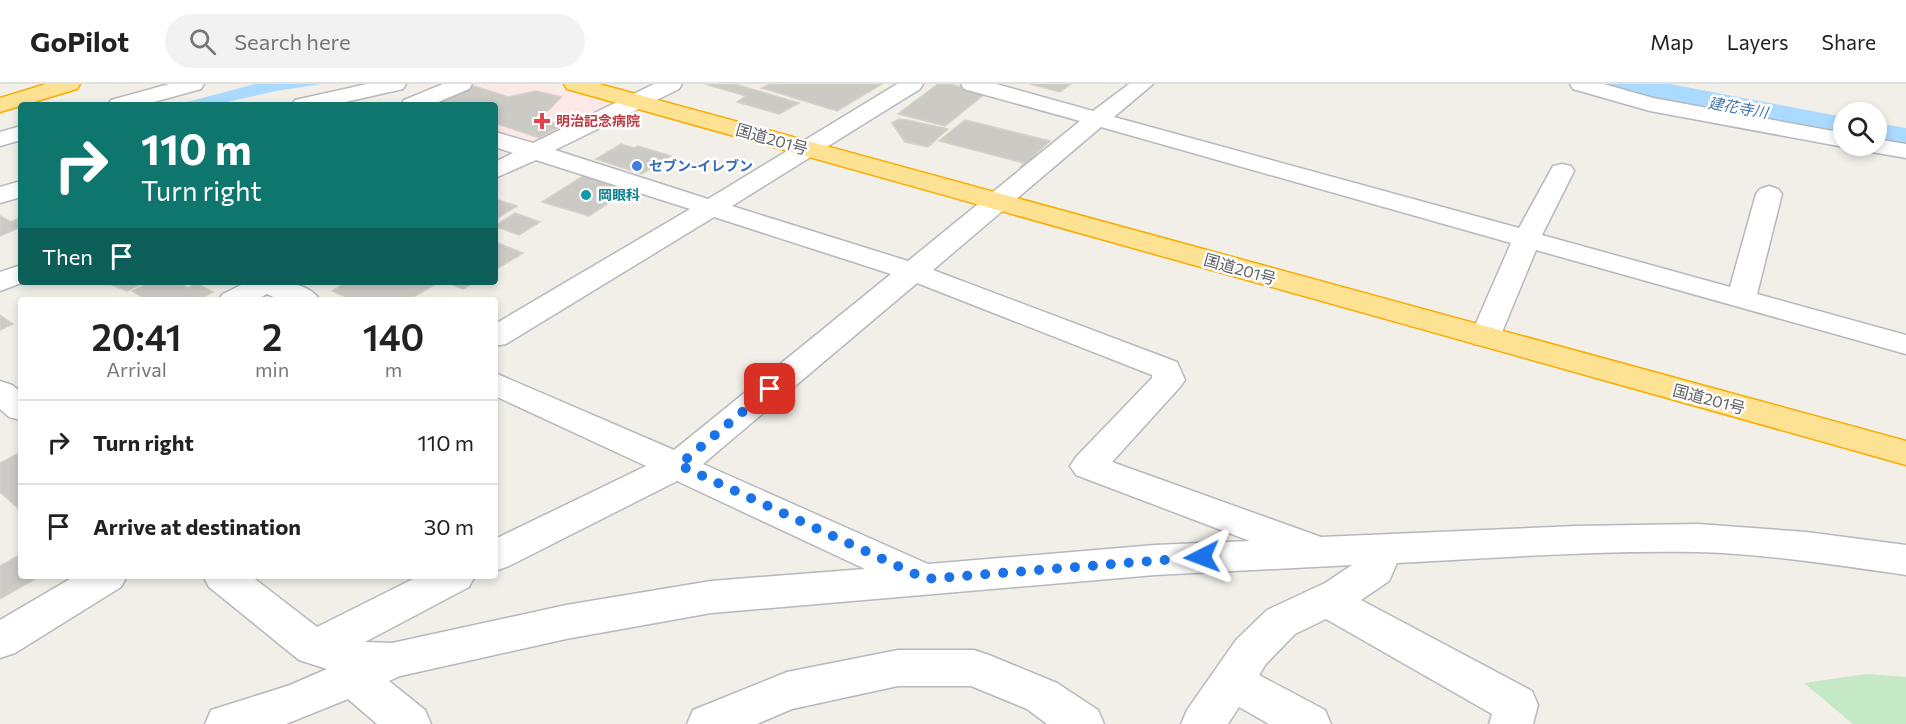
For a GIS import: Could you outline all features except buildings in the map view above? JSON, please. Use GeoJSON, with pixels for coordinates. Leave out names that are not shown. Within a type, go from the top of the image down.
{"type":"FeatureCollection","features":[{"type":"Feature","properties":{"kind":"highway"},"geometry":{"type":"LineString","coordinates":[[0,88],[13,84]]}},
{"type":"Feature","properties":{"kind":"highway"},"geometry":{"type":"LineString","coordinates":[[0,98],[45,84]]}},
{"type":"Feature","properties":{"kind":"highway"},"geometry":{"type":"LineString","coordinates":[[0,105],[69,84]]}},
{"type":"Feature","properties":{"kind":"highway","name":"国道201号"},"geometry":{"type":"LineString","coordinates":[[575,84],[1906,453]]}},
{"type":"Feature","properties":{"kind":"street"},"geometry":{"type":"LineString","coordinates":[[130,102],[193,84]]}},
{"type":"Feature","properties":{"kind":"street"},"geometry":{"type":"LineString","coordinates":[[315,102],[395,84]]}},
{"type":"Feature","properties":{"kind":"street"},"geometry":{"type":"LineString","coordinates":[[419,102],[461,84]]}},
{"type":"Feature","properties":{"kind":"street"},"geometry":{"type":"LineString","coordinates":[[498,169],[670,84]]}},
{"type":"Feature","properties":{"kind":"street"},"geometry":{"type":"LineString","coordinates":[[498,336],[808,150],[912,84]]}},
{"type":"Feature","properties":{"kind":"street"},"geometry":{"type":"LineString","coordinates":[[972,84],[1906,345]]}},
{"type":"Feature","properties":{"kind":"street"},"geometry":{"type":"LineString","coordinates":[[498,555],[679,465],[1097,119],[1143,84]]}},
{"type":"Feature","properties":{"kind":"street"},"geometry":{"type":"LineString","coordinates":[[1581,84],[1650,104],[1833,138]]}},
{"type":"Feature","properties":{"kind":"street"},"geometry":{"type":"LineString","coordinates":[[347,94],[376,102]]}},
{"type":"Feature","properties":{"kind":"street"},"geometry":{"type":"LineString","coordinates":[[0,139],[18,134]]}},
{"type":"Feature","properties":{"kind":"street"},"geometry":{"type":"LineString","coordinates":[[498,140],[913,272],[1166,369],[1168,380],[1088,466],[1320,552]]}},
{"type":"Feature","properties":{"kind":"street"},"geometry":{"type":"LineString","coordinates":[[1887,148],[1906,151]]}},
{"type":"Feature","properties":{"kind":"street"},"geometry":{"type":"LineString","coordinates":[[1485,337],[1527,238],[1562,171]]}},
{"type":"Feature","properties":{"kind":"street"},"geometry":{"type":"LineString","coordinates":[[0,195],[18,190]]}},
{"type":"Feature","properties":{"kind":"street"},"geometry":{"type":"LineString","coordinates":[[1741,298],[1769,194]]}},
{"type":"Feature","properties":{"kind":"street"},"geometry":{"type":"LineString","coordinates":[[0,282],[18,274]]}},
{"type":"Feature","properties":{"kind":"street"},"geometry":{"type":"LineString","coordinates":[[238,297],[260,285]]}},
{"type":"Feature","properties":{"kind":"street"},"geometry":{"type":"LineString","coordinates":[[272,285],[298,297]]}},
{"type":"Feature","properties":{"kind":"street"},"geometry":{"type":"LineString","coordinates":[[498,384],[926,579]]}},
{"type":"Feature","properties":{"kind":"street"},"geometry":{"type":"LineString","coordinates":[[227,724],[298,701],[394,660],[566,622],[711,597],[1155,560],[1383,548],[1698,538],[1806,546],[1906,560]]}},
{"type":"Feature","properties":{"kind":"street"},"geometry":{"type":"LineString","coordinates":[[1203,724],[1251,652],[1281,622],[1327,600],[1375,570],[1383,548]]}},
{"type":"Feature","properties":{"kind":"street"},"geometry":{"type":"LineString","coordinates":[[0,641],[102,579]]}},
{"type":"Feature","properties":{"kind":"street"},"geometry":{"type":"LineString","coordinates":[[227,579],[314,648],[353,659],[394,660]]}},
{"type":"Feature","properties":{"kind":"street"},"geometry":{"type":"LineString","coordinates":[[314,648],[449,579]]}},
{"type":"Feature","properties":{"kind":"street"},"geometry":{"type":"LineString","coordinates":[[1327,600],[1516,705],[1511,724]]}},
{"type":"Feature","properties":{"kind":"street"},"geometry":{"type":"LineString","coordinates":[[709,724],[787,691],[898,668],[974,668],[1042,696],[1082,724]]}},
{"type":"Feature","properties":{"kind":"street"},"geometry":{"type":"LineString","coordinates":[[354,678],[409,724]]}},
{"type":"Feature","properties":{"kind":"street"},"geometry":{"type":"LineString","coordinates":[[1232,681],[1309,724]]}},
{"type":"Feature","properties":{"kind":"shaded area","name":"明治記念病院"},"geometry":{"type":"Polygon","coordinates":[[[467,84],[537,84],[619,106],[534,148],[498,137],[498,102],[424,102],[467,84]]]}},
{"type":"Feature","properties":{"kind":"green space"},"geometry":{"type":"Polygon","coordinates":[[[1866,674],[1906,677],[1906,724],[1853,724],[1804,683],[1866,674]]]}},
{"type":"Feature","properties":{"kind":"water"},"geometry":{"type":"Polygon","coordinates":[[[255,84],[321,84],[226,102],[187,102],[255,84]]]}},
{"type":"Feature","properties":{"kind":"water","name":"建花寺川"},"geometry":{"type":"Polygon","coordinates":[[[1594,84],[1670,84],[1833,115],[1833,135],[1689,110],[1594,84]]]}},
{"type":"Feature","properties":{"kind":"water"},"geometry":{"type":"Polygon","coordinates":[[[1887,125],[1906,128],[1906,148],[1887,145],[1887,125]]]}},
{"type":"Feature","properties":{"kind":"place","name":"明治記念病院"},"geometry":{"type":"Point","coordinates":[542,121]}},
{"type":"Feature","properties":{"kind":"place","name":"セブン-イレブン"},"geometry":{"type":"Point","coordinates":[637,166]}},
{"type":"Feature","properties":{"kind":"place","name":"岡眼科"},"geometry":{"type":"Point","coordinates":[586,195]}},
{"type":"Feature","properties":{"kind":"route"},"geometry":{"type":"LineString","coordinates":[[770,389],[679,465],[926,579],[1202,557]]}}]}
